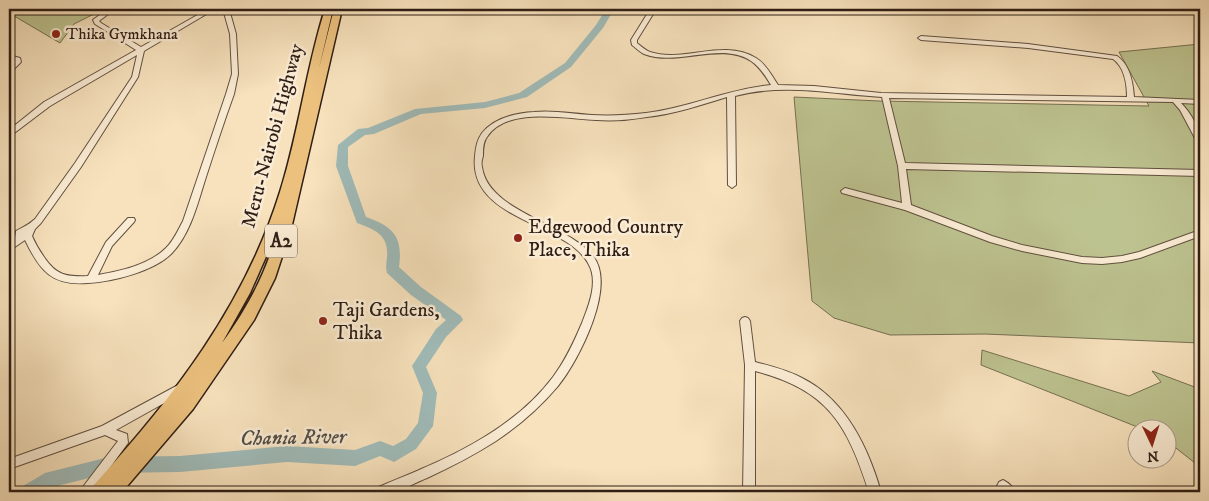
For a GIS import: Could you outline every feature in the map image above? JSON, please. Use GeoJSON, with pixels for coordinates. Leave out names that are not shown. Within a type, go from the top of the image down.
{"type":"FeatureCollection","features":[{"type":"Feature","properties":{"kind":"highway","name":"Meru-Nairobi Highway"},"geometry":{"type":"LineString","coordinates":[[99,492],[120,476],[150,440],[215,345],[234,312],[277,217],[329,9]]}},
{"type":"Feature","properties":{"kind":"highway","name":"Meru-Nairobi Highway"},"geometry":{"type":"LineString","coordinates":[[150,440],[188,404],[249,316],[269,278],[285,229],[338,9]]}},
{"type":"Feature","properties":{"kind":"highway","name":"Meru-Nairobi Highway"},"geometry":{"type":"LineString","coordinates":[[112,492],[120,476]]}},
{"type":"Feature","properties":{"kind":"street"},"geometry":{"type":"LineString","coordinates":[[112,9],[99,16],[96,20],[98,24],[133,43],[141,51]]}},
{"type":"Feature","properties":{"kind":"street"},"geometry":{"type":"LineString","coordinates":[[9,134],[47,104],[212,9]]}},
{"type":"Feature","properties":{"kind":"street"},"geometry":{"type":"LineString","coordinates":[[22,234],[52,274],[65,278],[91,279],[131,272],[154,261],[167,252],[187,221],[235,74],[233,34],[226,9]]}},
{"type":"Feature","properties":{"kind":"street"},"geometry":{"type":"LineString","coordinates":[[652,11],[634,40],[634,44],[639,49],[666,56],[718,52],[738,53],[757,62],[775,86]]}},
{"type":"Feature","properties":{"kind":"street"},"geometry":{"type":"LineString","coordinates":[[920,38],[1028,46],[1114,57],[1121,61],[1131,90],[1131,99]]}},
{"type":"Feature","properties":{"kind":"street"},"geometry":{"type":"LineString","coordinates":[[9,248],[38,221],[78,165],[135,77],[141,51]]}},
{"type":"Feature","properties":{"kind":"street"},"geometry":{"type":"LineString","coordinates":[[9,57],[18,59],[18,62],[9,71]]}},
{"type":"Feature","properties":{"kind":"street"},"geometry":{"type":"LineString","coordinates":[[380,492],[458,459],[499,435],[532,408],[554,386],[568,364],[588,324],[597,294],[597,274],[592,260],[579,246],[506,206],[490,192],[481,179],[478,164],[479,144],[485,133],[496,124],[512,117],[532,114],[551,113],[590,117],[650,114],[731,94],[775,86],[885,95],[1200,102]]}},
{"type":"Feature","properties":{"kind":"street"},"geometry":{"type":"LineString","coordinates":[[731,94],[732,185]]}},
{"type":"Feature","properties":{"kind":"street"},"geometry":{"type":"LineString","coordinates":[[885,95],[902,166],[907,207]]}},
{"type":"Feature","properties":{"kind":"street"},"geometry":{"type":"LineString","coordinates":[[1175,100],[1183,109],[1200,140]]}},
{"type":"Feature","properties":{"kind":"street"},"geometry":{"type":"LineString","coordinates":[[902,166],[1200,173]]}},
{"type":"Feature","properties":{"kind":"street"},"geometry":{"type":"LineString","coordinates":[[845,191],[907,207],[990,239],[1022,248],[1082,260],[1102,261],[1140,255],[1200,233]]}},
{"type":"Feature","properties":{"kind":"street"},"geometry":{"type":"LineString","coordinates":[[91,279],[109,244],[131,220]]}},
{"type":"Feature","properties":{"kind":"street"},"geometry":{"type":"LineString","coordinates":[[745,321],[750,365],[749,492]]}},
{"type":"Feature","properties":{"kind":"street"},"geometry":{"type":"LineString","coordinates":[[750,365],[775,370],[798,381],[828,401],[842,416],[856,440],[875,492]]}},
{"type":"Feature","properties":{"kind":"street"},"geometry":{"type":"LineString","coordinates":[[9,464],[65,442],[105,430],[186,386]]}},
{"type":"Feature","properties":{"kind":"street"},"geometry":{"type":"LineString","coordinates":[[85,492],[119,449],[123,438],[105,430]]}},
{"type":"Feature","properties":{"kind":"green space","name":"Thika Gymkhana"},"geometry":{"type":"Polygon","coordinates":[[[9,9],[104,9],[74,24],[60,43],[9,13],[9,9]]]}},
{"type":"Feature","properties":{"kind":"green space"},"geometry":{"type":"Polygon","coordinates":[[[1200,44],[1200,343],[985,334],[890,335],[834,318],[812,301],[794,97],[879,101],[1149,106],[1119,52],[1200,44]]]}},
{"type":"Feature","properties":{"kind":"green space"},"geometry":{"type":"Polygon","coordinates":[[[982,350],[1129,396],[1161,382],[1152,371],[1200,389],[1200,467],[1176,448],[1176,418],[1126,418],[1126,422],[981,365],[982,350]]]}},
{"type":"Feature","properties":{"kind":"waterway","name":"Chania River"},"geometry":{"type":"LineString","coordinates":[[29,492],[45,481],[109,465],[180,464],[287,454],[355,458],[380,448],[394,454],[411,444],[425,426],[430,393],[419,366],[441,333],[456,320],[416,291],[392,269],[394,250],[390,236],[379,227],[361,220],[342,166],[343,145],[362,132],[370,131],[419,111],[485,105],[523,95],[568,65],[600,26],[610,9]]}},
{"type":"Feature","properties":{"kind":"place","name":"Thika Gymkhana"},"geometry":{"type":"Point","coordinates":[56,34]}},
{"type":"Feature","properties":{"kind":"place","name":"Edgewood Country Place, Thika"},"geometry":{"type":"Point","coordinates":[518,238]}},
{"type":"Feature","properties":{"kind":"place","name":"Taji Gardens, Thika"},"geometry":{"type":"Point","coordinates":[323,321]}}]}
